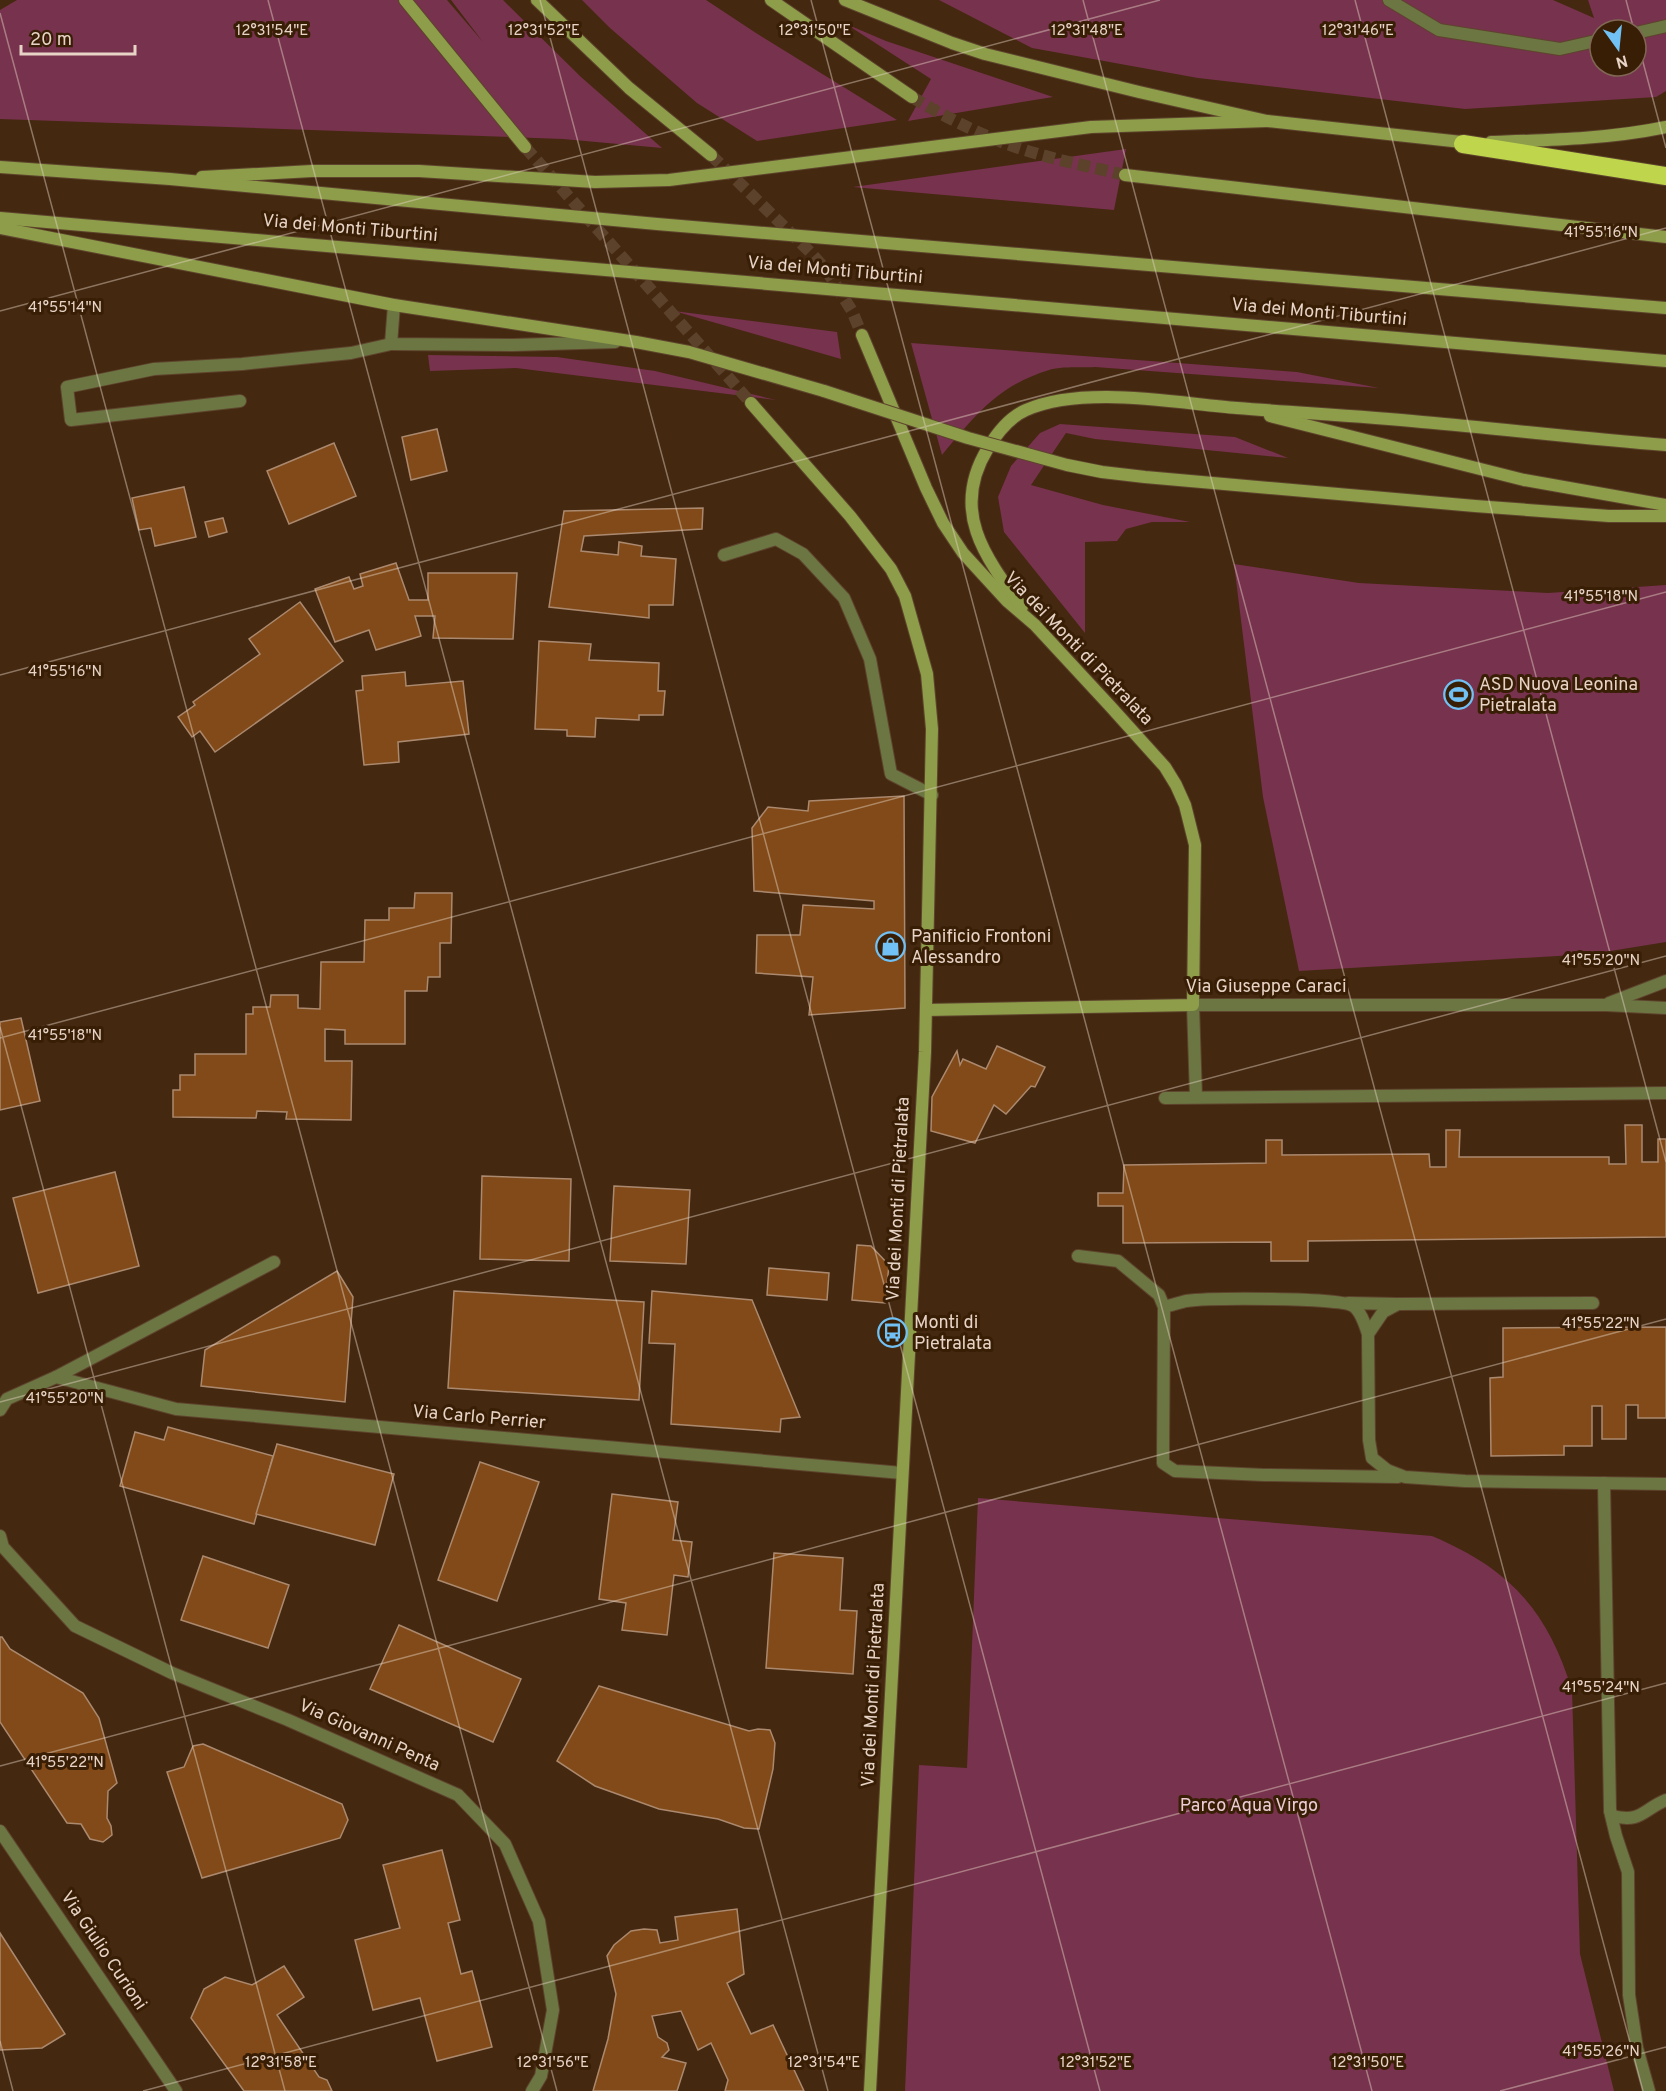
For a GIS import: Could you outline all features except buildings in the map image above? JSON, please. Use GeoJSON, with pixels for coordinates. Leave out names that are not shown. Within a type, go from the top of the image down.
{"type":"FeatureCollection","features":[{"type":"Feature","properties":{"kind":"highway"},"geometry":{"type":"LineString","coordinates":[[1463,144],[1666,176]]}},
{"type":"Feature","properties":{"kind":"street"},"geometry":{"type":"LineString","coordinates":[[406,0],[525,147]]}},
{"type":"Feature","properties":{"kind":"street"},"geometry":{"type":"LineString","coordinates":[[537,0],[629,88],[711,155]]}},
{"type":"Feature","properties":{"kind":"street"},"geometry":{"type":"LineString","coordinates":[[771,0],[912,98]]}},
{"type":"Feature","properties":{"kind":"street"},"geometry":{"type":"LineString","coordinates":[[845,0],[952,43],[1015,62],[1267,121],[1463,144],[1595,138],[1666,127]]}},
{"type":"Feature","properties":{"kind":"street"},"geometry":{"type":"LineString","coordinates":[[1389,0],[1439,30],[1560,49],[1588,43]]}},
{"type":"Feature","properties":{"kind":"street"},"geometry":{"type":"LineString","coordinates":[[1648,30],[1666,26]]}},
{"type":"Feature","properties":{"kind":"street"},"geometry":{"type":"LineString","coordinates":[[170,179],[312,171],[467,173],[595,182],[669,180],[1091,128],[1267,121]]}},
{"type":"Feature","properties":{"kind":"street","name":"Via dei Monti Tiburtini"},"geometry":{"type":"LineString","coordinates":[[0,167],[170,179],[669,225],[1666,308]]}},
{"type":"Feature","properties":{"kind":"street"},"geometry":{"type":"LineString","coordinates":[[1125,175],[1666,237]]}},
{"type":"Feature","properties":{"kind":"street","name":"Via dei Monti Tiburtini"},"geometry":{"type":"LineString","coordinates":[[0,218],[1666,361]]}},
{"type":"Feature","properties":{"kind":"street"},"geometry":{"type":"LineString","coordinates":[[0,228],[394,305],[636,342],[717,358],[968,438],[1067,465],[1102,472],[1475,506],[1609,516],[1666,516]]}},
{"type":"Feature","properties":{"kind":"street"},"geometry":{"type":"LineString","coordinates":[[391,344],[394,305]]}},
{"type":"Feature","properties":{"kind":"street","name":"Via dei Monti di Pietralata"},"geometry":{"type":"LineString","coordinates":[[862,335],[926,488],[944,523],[972,565],[1007,601],[1035,625],[1165,767],[1185,805],[1195,845],[1193,1005]]}},
{"type":"Feature","properties":{"kind":"street"},"geometry":{"type":"LineString","coordinates":[[240,401],[71,420],[67,387],[154,369],[242,364],[340,354],[391,344],[513,345],[636,342]]}},
{"type":"Feature","properties":{"kind":"street"},"geometry":{"type":"LineString","coordinates":[[1035,625],[994,570],[977,534],[971,510],[971,488],[982,458],[1001,429],[1019,413],[1056,400],[1070,398],[1140,399],[1666,445]]}},
{"type":"Feature","properties":{"kind":"street","name":"Via dei Monti di Pietralata"},"geometry":{"type":"LineString","coordinates":[[750,403],[877,549],[905,596],[927,674],[932,729],[926,1010],[870,2091]]}},
{"type":"Feature","properties":{"kind":"street"},"geometry":{"type":"LineString","coordinates":[[1237,408],[1524,480],[1666,505]]}},
{"type":"Feature","properties":{"kind":"street"},"geometry":{"type":"LineString","coordinates":[[724,555],[776,539],[803,554],[844,598],[870,659],[891,774],[932,795]]}},
{"type":"Feature","properties":{"kind":"street","name":"Via Giuseppe Caraci"},"geometry":{"type":"LineString","coordinates":[[1606,1005],[1666,981]]}},
{"type":"Feature","properties":{"kind":"street"},"geometry":{"type":"LineString","coordinates":[[1193,1005],[1197,1097]]}},
{"type":"Feature","properties":{"kind":"street","name":"Via Giuseppe Caraci"},"geometry":{"type":"LineString","coordinates":[[926,1010],[1193,1005],[1606,1005],[1666,1008]]}},
{"type":"Feature","properties":{"kind":"street"},"geometry":{"type":"LineString","coordinates":[[1165,1098],[1666,1092]]}},
{"type":"Feature","properties":{"kind":"street"},"geometry":{"type":"LineString","coordinates":[[1078,1256],[1118,1261],[1159,1295],[1164,1307],[1163,1463],[1175,1471],[1405,1477],[1465,1481],[1666,1484]]}},
{"type":"Feature","properties":{"kind":"street"},"geometry":{"type":"LineString","coordinates":[[0,1410],[7,1399],[56,1377],[274,1262]]}},
{"type":"Feature","properties":{"kind":"street"},"geometry":{"type":"LineString","coordinates":[[1164,1307],[1187,1301],[1214,1300],[1307,1300],[1398,1304],[1593,1303]]}},
{"type":"Feature","properties":{"kind":"street"},"geometry":{"type":"LineString","coordinates":[[1347,1303],[1355,1307],[1368,1334],[1369,1440],[1372,1458],[1387,1470],[1405,1477]]}},
{"type":"Feature","properties":{"kind":"street"},"geometry":{"type":"LineString","coordinates":[[1368,1334],[1383,1311],[1398,1304]]}},
{"type":"Feature","properties":{"kind":"street","name":"Via Carlo Perrier"},"geometry":{"type":"LineString","coordinates":[[56,1377],[176,1409],[902,1473]]}},
{"type":"Feature","properties":{"kind":"street"},"geometry":{"type":"LineString","coordinates":[[1604,1483],[1610,1810],[1628,1872],[1629,1995],[1637,2048],[1649,2091]]}},
{"type":"Feature","properties":{"kind":"street","name":"Via Giovanni Penta"},"geometry":{"type":"LineString","coordinates":[[0,1536],[3,1548],[75,1626],[172,1673],[288,1720],[458,1795],[505,1844],[539,1921],[553,2010],[541,2076],[532,2091]]}},
{"type":"Feature","properties":{"kind":"street"},"geometry":{"type":"LineString","coordinates":[[1610,1810],[1612,1816],[1626,1819],[1641,1816],[1655,1804],[1666,1800]]}},
{"type":"Feature","properties":{"kind":"street","name":"Via Giulio Curioni"},"geometry":{"type":"LineString","coordinates":[[0,1831],[176,2091]]}},
{"type":"Feature","properties":{"kind":"green space"},"geometry":{"type":"Polygon","coordinates":[[[17,0],[447,0],[483,42],[451,0],[503,0],[581,77],[662,148],[563,139],[0,119],[0,10],[17,0]]]}},
{"type":"Feature","properties":{"kind":"green space"},"geometry":{"type":"Polygon","coordinates":[[[582,0],[706,0],[897,120],[757,141],[697,103],[610,28],[582,0]]]}},
{"type":"Feature","properties":{"kind":"green space"},"geometry":{"type":"Polygon","coordinates":[[[939,0],[1553,0],[1594,18],[1588,0],[1666,0],[1666,91],[1656,97],[1465,109],[1198,78],[1032,48],[939,0]]]}},
{"type":"Feature","properties":{"kind":"green space"},"geometry":{"type":"Polygon","coordinates":[[[846,24],[886,41],[1053,97],[908,121],[931,79],[846,24]]]}},
{"type":"Feature","properties":{"kind":"green space"},"geometry":{"type":"Polygon","coordinates":[[[1126,149],[1114,210],[853,187],[1126,149]]]}},
{"type":"Feature","properties":{"kind":"green space"},"geometry":{"type":"Polygon","coordinates":[[[674,311],[837,332],[841,359],[674,311]]]}},
{"type":"Feature","properties":{"kind":"green space"},"geometry":{"type":"Polygon","coordinates":[[[911,343],[1297,372],[1379,388],[1095,367],[1054,369],[1031,377],[1001,394],[977,415],[942,455],[911,343]]]}},
{"type":"Feature","properties":{"kind":"green space"},"geometry":{"type":"Polygon","coordinates":[[[428,355],[557,357],[655,371],[776,400],[516,368],[430,371],[428,355]]]}},
{"type":"Feature","properties":{"kind":"green space"},"geometry":{"type":"Polygon","coordinates":[[[1060,424],[1235,437],[1288,458],[1095,439],[1066,433],[1031,485],[1103,505],[1190,522],[1152,522],[1126,529],[1117,541],[1085,542],[1085,633],[1004,532],[998,497],[1011,466],[1040,433],[1060,424]]]}},
{"type":"Feature","properties":{"kind":"green space","name":"ASD Nuova Leonina Pietralata"},"geometry":{"type":"Polygon","coordinates":[[[1234,564],[1359,583],[1548,593],[1666,585],[1666,942],[1592,954],[1299,971],[1263,797],[1234,564]]]}},
{"type":"Feature","properties":{"kind":"green space","name":"Parco Aqua Virgo"},"geometry":{"type":"Polygon","coordinates":[[[978,1498],[1432,1536],[1483,1563],[1504,1578],[1522,1595],[1551,1637],[1572,1690],[1580,1954],[1614,2091],[905,2091],[919,1765],[967,1768],[978,1498]]]}},
{"type":"Feature","properties":{"kind":"tunnel"},"geometry":{"type":"LineString","coordinates":[[912,97],[955,121],[1014,147],[1125,175]]}},
{"type":"Feature","properties":{"kind":"tunnel"},"geometry":{"type":"LineString","coordinates":[[525,147],[751,403]]}},
{"type":"Feature","properties":{"kind":"tunnel"},"geometry":{"type":"LineString","coordinates":[[711,155],[827,271],[852,311],[862,335]]}},
{"type":"Feature","properties":{"kind":"place","name":"ASD Nuova Leonina Pietralata"},"geometry":{"type":"Point","coordinates":[1458,695]}},
{"type":"Feature","properties":{"kind":"place","name":"Panificio Frontoni Alessandro"},"geometry":{"type":"Point","coordinates":[890,947]}},
{"type":"Feature","properties":{"kind":"place","name":"Monti di Pietralata"},"geometry":{"type":"Point","coordinates":[893,1333]}}]}
